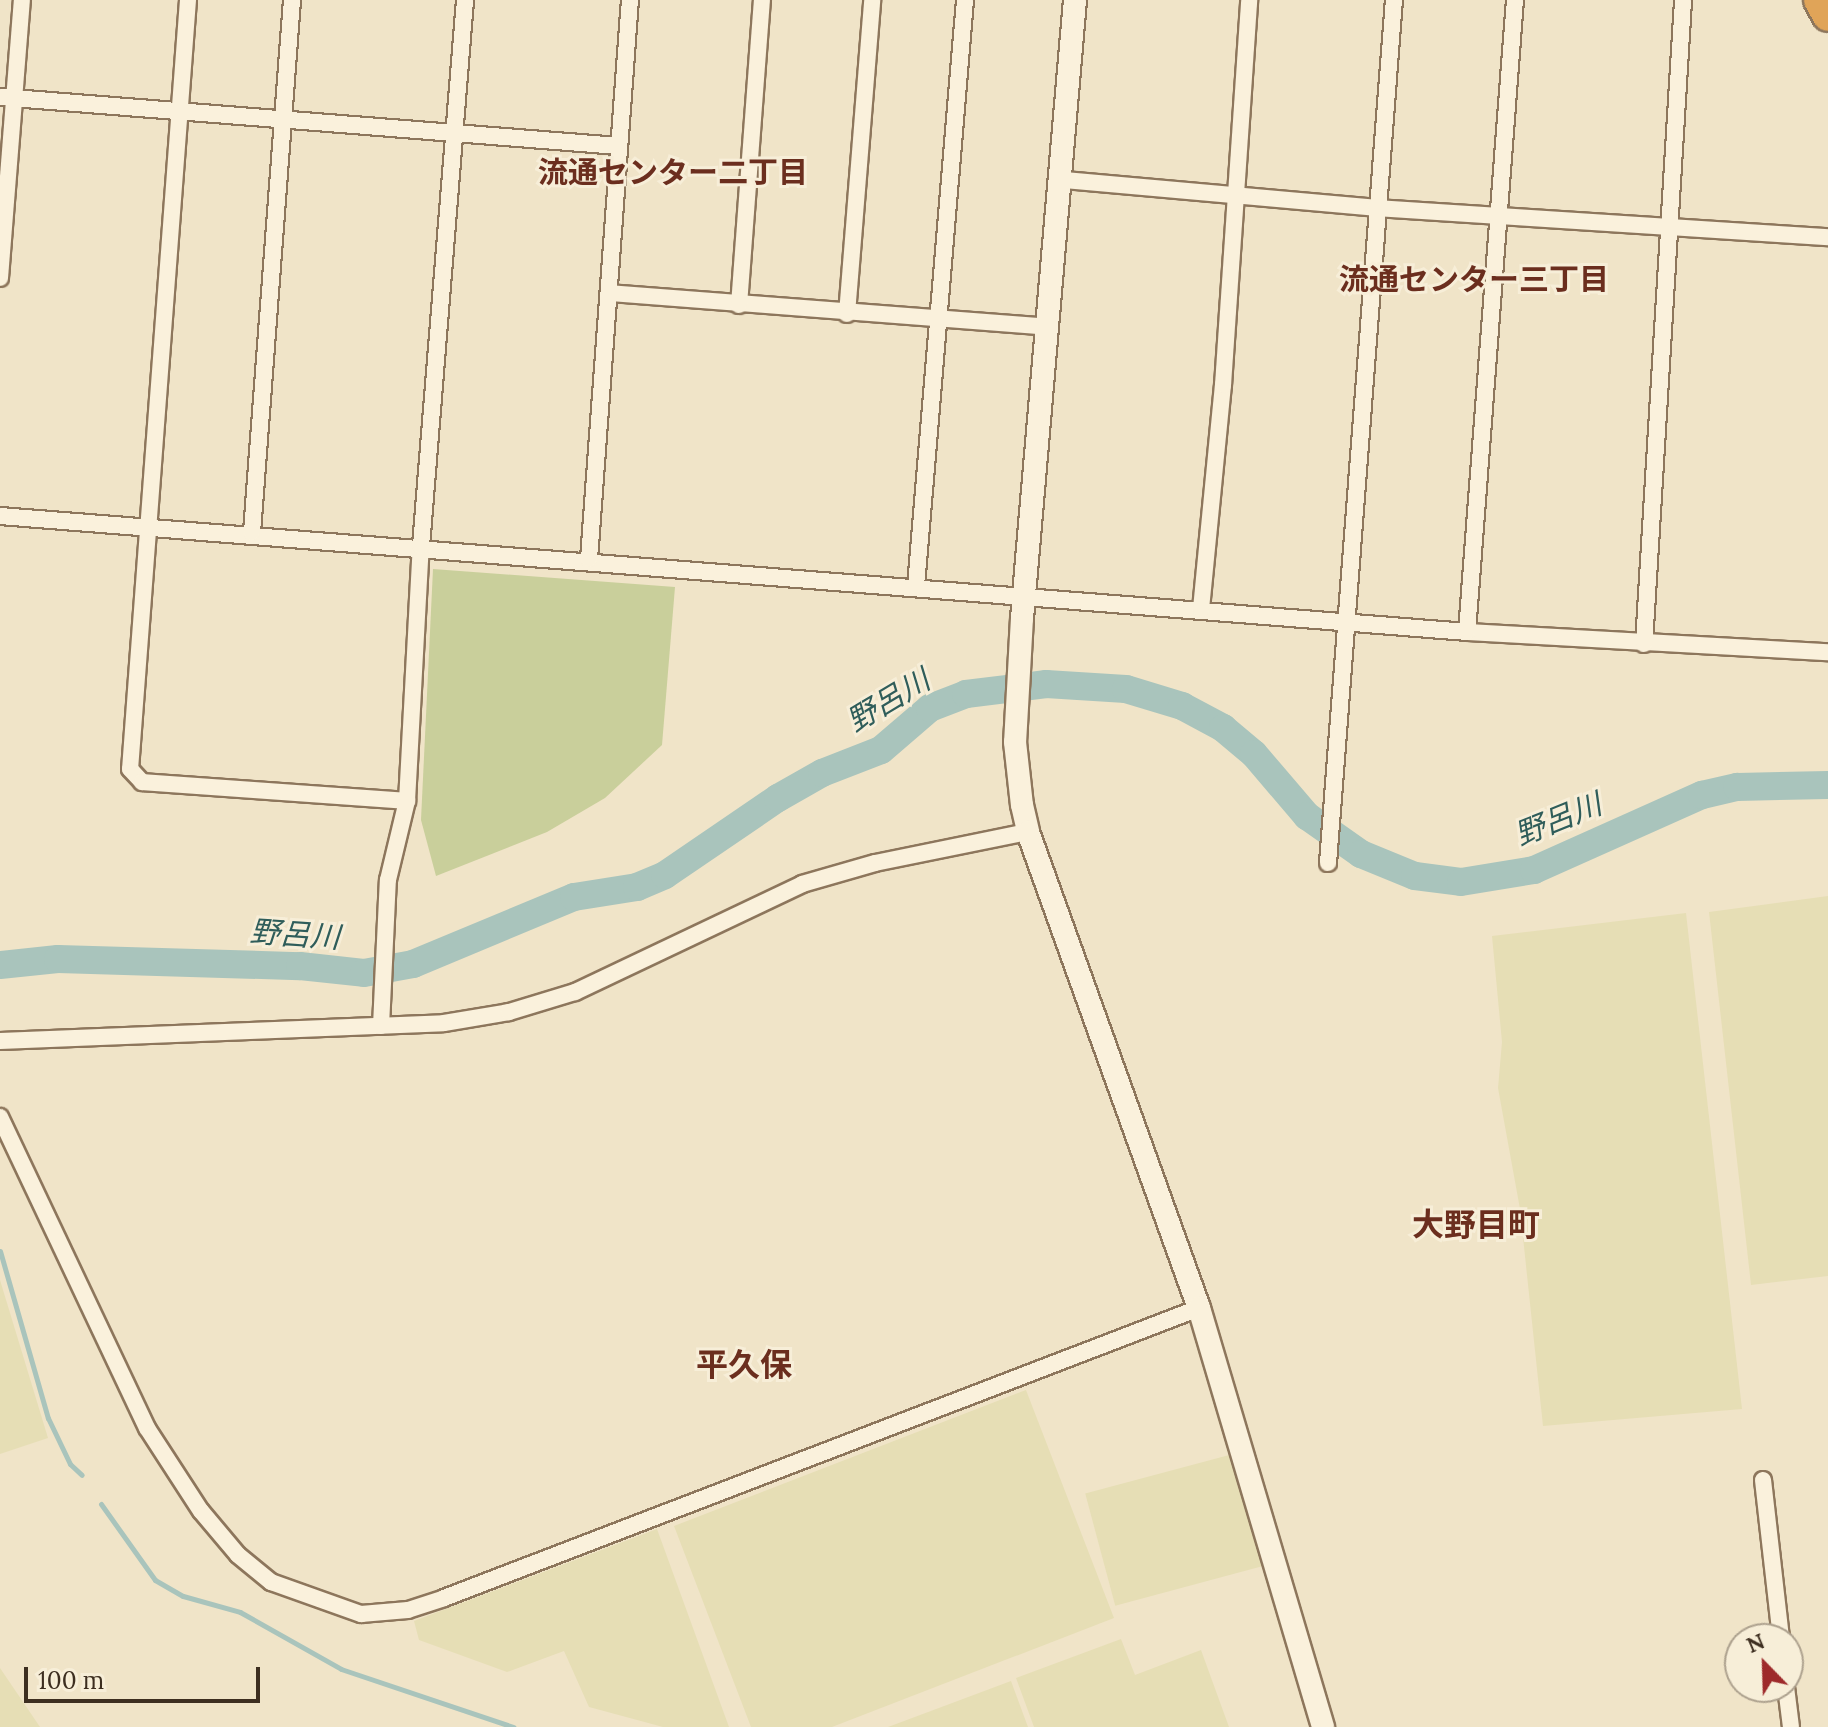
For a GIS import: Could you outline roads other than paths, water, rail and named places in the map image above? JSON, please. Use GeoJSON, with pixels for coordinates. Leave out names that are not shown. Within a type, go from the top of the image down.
{"type":"FeatureCollection","features":[{"type":"Feature","properties":{"kind":"highway"},"geometry":{"type":"LineString","coordinates":[[1819,0],[1828,16]]}},
{"type":"Feature","properties":{"kind":"street"},"geometry":{"type":"LineString","coordinates":[[0,278],[6,97],[22,0]]}},
{"type":"Feature","properties":{"kind":"street"},"geometry":{"type":"LineString","coordinates":[[188,0],[130,769],[142,782],[407,801]]}},
{"type":"Feature","properties":{"kind":"street"},"geometry":{"type":"LineString","coordinates":[[252,532],[292,0]]}},
{"type":"Feature","properties":{"kind":"street"},"geometry":{"type":"LineString","coordinates":[[381,1026],[388,880],[407,801],[421,546],[465,0]]}},
{"type":"Feature","properties":{"kind":"street"},"geometry":{"type":"LineString","coordinates":[[589,559],[630,0]]}},
{"type":"Feature","properties":{"kind":"street"},"geometry":{"type":"LineString","coordinates":[[739,305],[762,0]]}},
{"type":"Feature","properties":{"kind":"street"},"geometry":{"type":"LineString","coordinates":[[847,314],[872,0]]}},
{"type":"Feature","properties":{"kind":"street"},"geometry":{"type":"LineString","coordinates":[[916,586],[965,0]]}},
{"type":"Feature","properties":{"kind":"street"},"geometry":{"type":"LineString","coordinates":[[1075,0],[1064,180],[1022,618],[1015,742],[1028,832],[1199,1308],[1323,1727]]}},
{"type":"Feature","properties":{"kind":"street"},"geometry":{"type":"LineString","coordinates":[[1201,609],[1223,385],[1249,0]]}},
{"type":"Feature","properties":{"kind":"street"},"geometry":{"type":"LineString","coordinates":[[1327,856],[1348,622],[1376,208],[1394,0]]}},
{"type":"Feature","properties":{"kind":"street"},"geometry":{"type":"LineString","coordinates":[[1467,632],[1515,0]]}},
{"type":"Feature","properties":{"kind":"street"},"geometry":{"type":"LineString","coordinates":[[1644,644],[1683,0]]}},
{"type":"Feature","properties":{"kind":"street"},"geometry":{"type":"LineString","coordinates":[[6,97],[618,146]]}},
{"type":"Feature","properties":{"kind":"street"},"geometry":{"type":"LineString","coordinates":[[1064,180],[1376,208],[1828,237]]}},
{"type":"Feature","properties":{"kind":"street"},"geometry":{"type":"LineString","coordinates":[[609,293],[847,314],[1050,327]]}},
{"type":"Feature","properties":{"kind":"street"},"geometry":{"type":"LineString","coordinates":[[0,516],[252,532],[1025,593],[1467,632],[1828,652]]}},
{"type":"Feature","properties":{"kind":"street"},"geometry":{"type":"LineString","coordinates":[[0,1041],[381,1026],[509,1012],[575,992],[802,884],[875,863],[1028,832]]}},
{"type":"Feature","properties":{"kind":"street"},"geometry":{"type":"LineString","coordinates":[[0,1117],[147,1428],[211,1524],[271,1582],[361,1614],[408,1610],[444,1598],[1199,1308]]}},
{"type":"Feature","properties":{"kind":"street"},"geometry":{"type":"LineString","coordinates":[[1763,1480],[1779,1623]]}},
{"type":"Feature","properties":{"kind":"street"},"geometry":{"type":"LineString","coordinates":[[1788,1703],[1791,1727]]}},
{"type":"Feature","properties":{"kind":"waterway","name":"野呂川"},"geometry":{"type":"LineString","coordinates":[[0,965],[58,959],[300,966],[364,973],[413,964],[574,897],[637,887],[665,875],[778,798],[822,773],[881,750],[930,708],[966,694],[1046,684],[1126,689],[1182,706],[1223,728],[1254,754],[1307,816],[1361,854],[1415,876],[1461,882],[1534,870],[1702,795],[1737,787],[1828,785]]}},
{"type":"Feature","properties":{"kind":"waterway"},"geometry":{"type":"LineString","coordinates":[[0,1251],[48,1418],[70,1464],[82,1475]]}},
{"type":"Feature","properties":{"kind":"waterway"},"geometry":{"type":"LineString","coordinates":[[101,1504],[155,1580],[183,1596],[240,1612],[341,1669],[513,1727]]}},
{"type":"Feature","properties":{"kind":"district","name":"流通センター二丁目"},"geometry":{"type":"Point","coordinates":[673,172]}},
{"type":"Feature","properties":{"kind":"district","name":"流通センター三丁目"},"geometry":{"type":"Point","coordinates":[1474,279]}},
{"type":"Feature","properties":{"kind":"district","name":"大野目町"},"geometry":{"type":"Point","coordinates":[1476,1225]}},
{"type":"Feature","properties":{"kind":"district","name":"平久保"},"geometry":{"type":"Point","coordinates":[744,1365]}}]}
